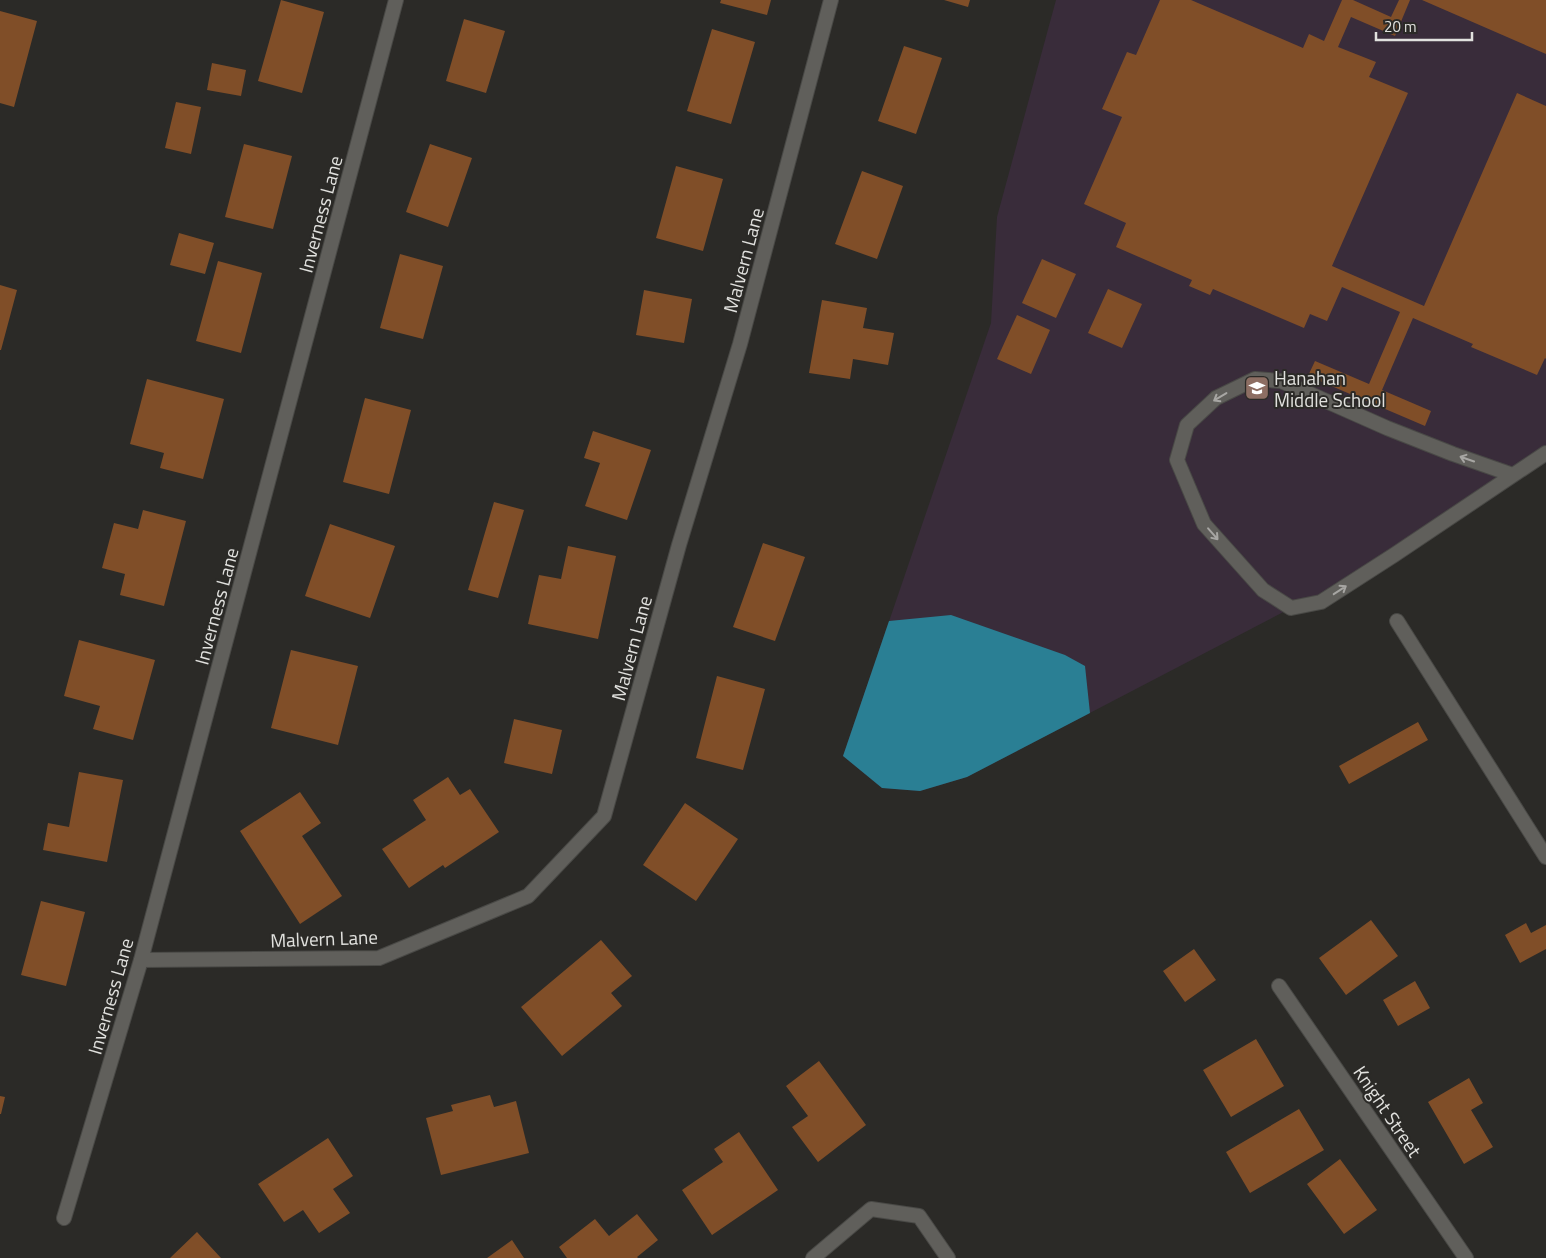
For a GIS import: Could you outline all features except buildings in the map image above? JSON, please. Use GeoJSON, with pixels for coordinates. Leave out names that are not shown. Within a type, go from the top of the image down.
{"type":"FeatureCollection","features":[{"type":"Feature","properties":{"kind":"street","name":"Inverness Lane"},"geometry":{"type":"LineString","coordinates":[[64,1218],[141,960],[396,0]]}},
{"type":"Feature","properties":{"kind":"street","name":"Malvern Lane"},"geometry":{"type":"LineString","coordinates":[[141,960],[379,958],[528,896],[604,816],[679,545],[740,344],[831,0]]}},
{"type":"Feature","properties":{"kind":"street"},"geometry":{"type":"LineString","coordinates":[[1513,475],[1387,428],[1281,381],[1255,379],[1216,398],[1187,425],[1176,460],[1204,524],[1262,590],[1291,608],[1321,602],[1394,555],[1546,453]]}},
{"type":"Feature","properties":{"kind":"street"},"geometry":{"type":"LineString","coordinates":[[1398,621],[1546,857]]}},
{"type":"Feature","properties":{"kind":"street","name":"Knight Street"},"geometry":{"type":"LineString","coordinates":[[1279,986],[1466,1258]]}},
{"type":"Feature","properties":{"kind":"street"},"geometry":{"type":"LineString","coordinates":[[813,1258],[871,1209],[919,1216],[948,1258]]}},
{"type":"Feature","properties":{"kind":"shaded area","name":"Hanahan Middle School"},"geometry":{"type":"Polygon","coordinates":[[[1056,0],[1546,0],[1546,453],[1321,602],[1291,608],[967,777],[920,791],[882,788],[843,756],[991,323],[997,217],[1056,0]]]}},
{"type":"Feature","properties":{"kind":"water"},"geometry":{"type":"Polygon","coordinates":[[[951,615],[1065,655],[1085,666],[1090,713],[967,777],[920,791],[882,788],[843,756],[889,621],[951,615]]]}},
{"type":"Feature","properties":{"kind":"place","name":"Hanahan Middle School"},"geometry":{"type":"Point","coordinates":[1257,388]}}]}
